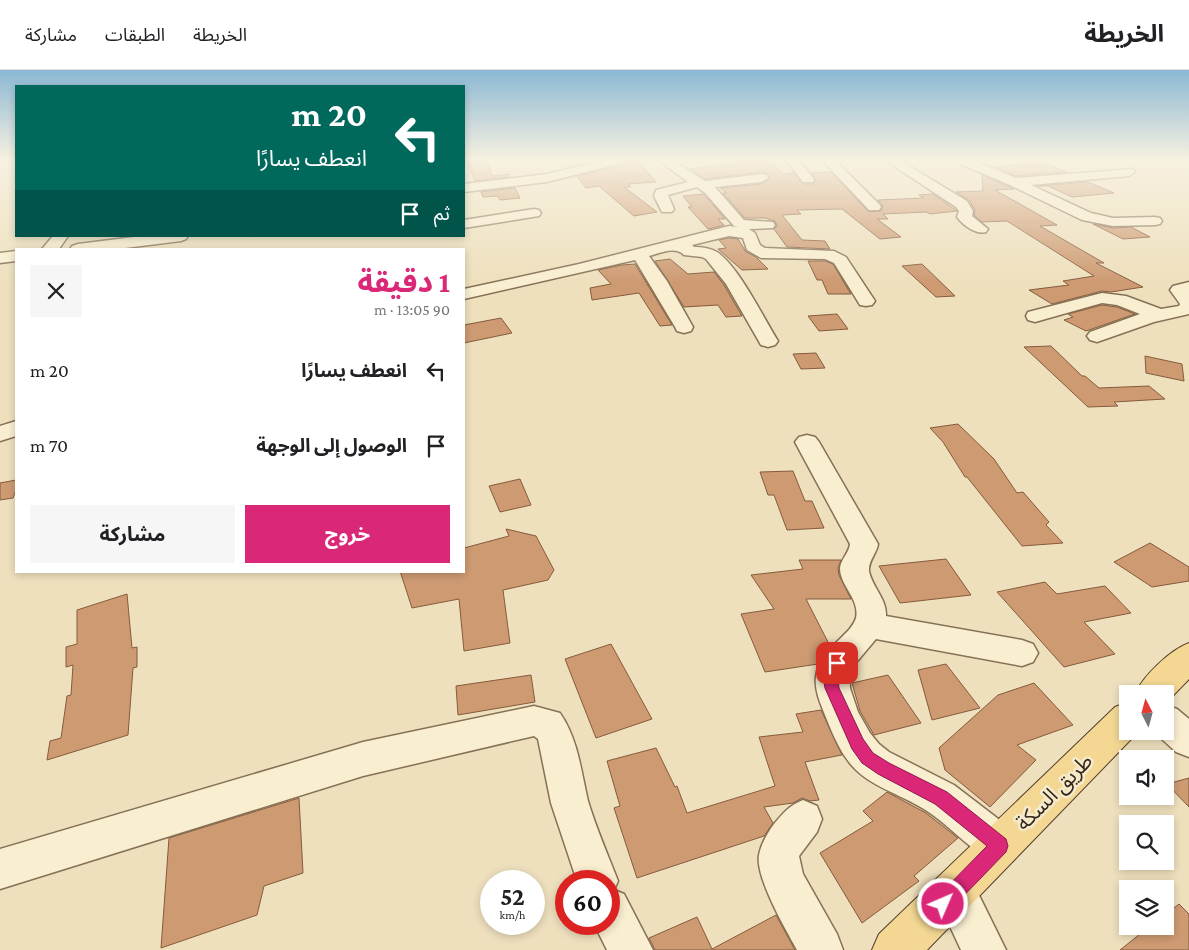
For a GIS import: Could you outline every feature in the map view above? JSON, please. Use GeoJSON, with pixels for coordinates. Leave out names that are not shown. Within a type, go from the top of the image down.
{"type":"FeatureCollection","features":[{"type":"Feature","properties":{"kind":"main road"},"geometry":{"type":"LineString","coordinates":[[1161,685],[1189,657]]}},
{"type":"Feature","properties":{"kind":"main road","name":"طريق السكة"},"geometry":{"type":"LineString","coordinates":[[896,950],[1119,727]]}},
{"type":"Feature","properties":{"kind":"street"},"geometry":{"type":"LineString","coordinates":[[664,201],[667,208]]}},
{"type":"Feature","properties":{"kind":"street"},"geometry":{"type":"LineString","coordinates":[[720,201],[739,223],[768,225]]}},
{"type":"Feature","properties":{"kind":"street"},"geometry":{"type":"LineString","coordinates":[[868,201],[874,207]]}},
{"type":"Feature","properties":{"kind":"street"},"geometry":{"type":"LineString","coordinates":[[957,201],[962,204],[966,211],[964,218],[981,229]]}},
{"type":"Feature","properties":{"kind":"street"},"geometry":{"type":"LineString","coordinates":[[1054,201],[1087,217],[1113,222],[1155,221]]}},
{"type":"Feature","properties":{"kind":"street"},"geometry":{"type":"LineString","coordinates":[[465,224],[534,213]]}},
{"type":"Feature","properties":{"kind":"street"},"geometry":{"type":"LineString","coordinates":[[465,294],[579,269],[724,231],[736,231],[750,236],[753,248],[761,253],[832,255],[840,260],[866,301]]}},
{"type":"Feature","properties":{"kind":"street"},"geometry":{"type":"LineString","coordinates":[[51,248],[59,237]]}},
{"type":"Feature","properties":{"kind":"street"},"geometry":{"type":"LineString","coordinates":[[86,248],[174,237]]}},
{"type":"Feature","properties":{"kind":"street"},"geometry":{"type":"LineString","coordinates":[[669,246],[684,247],[690,252],[701,252],[711,255],[737,289],[768,341]]}},
{"type":"Feature","properties":{"kind":"street"},"geometry":{"type":"LineString","coordinates":[[639,253],[658,281],[684,327]]}},
{"type":"Feature","properties":{"kind":"street"},"geometry":{"type":"LineString","coordinates":[[0,258],[15,256]]}},
{"type":"Feature","properties":{"kind":"street"},"geometry":{"type":"LineString","coordinates":[[1097,336],[1158,315],[1179,312],[1188,307],[1189,304],[1179,290],[1189,288]]}},
{"type":"Feature","properties":{"kind":"street"},"geometry":{"type":"LineString","coordinates":[[1035,316],[1102,298],[1120,300],[1158,315]]}},
{"type":"Feature","properties":{"kind":"street"},"geometry":{"type":"LineString","coordinates":[[0,434],[15,428]]}},
{"type":"Feature","properties":{"kind":"street"},"geometry":{"type":"LineString","coordinates":[[807,442],[863,539],[864,549],[855,562],[854,568],[871,611],[868,625],[837,663],[830,678],[835,697],[857,744],[868,758],[876,764],[941,798],[1000,846]]}},
{"type":"Feature","properties":{"kind":"street"},"geometry":{"type":"LineString","coordinates":[[868,625],[1022,653]]}},
{"type":"Feature","properties":{"kind":"street"},"geometry":{"type":"LineString","coordinates":[[0,869],[362,759],[534,721],[548,724],[555,735],[570,802],[593,870]]}},
{"type":"Feature","properties":{"kind":"street"},"geometry":{"type":"LineString","coordinates":[[1174,728],[1189,741]]}},
{"type":"Feature","properties":{"kind":"street"},"geometry":{"type":"LineString","coordinates":[[803,819],[783,846],[779,854],[779,863],[785,882],[821,950]]}},
{"type":"Feature","properties":{"kind":"street"},"geometry":{"type":"LineString","coordinates":[[955,892],[984,950]]}},
{"type":"Feature","properties":{"kind":"street"},"geometry":{"type":"LineString","coordinates":[[620,930],[631,950]]}},
{"type":"Feature","properties":{"kind":"building"},"geometry":{"type":"Polygon","coordinates":[[[617,201],[643,201],[657,212],[634,216],[617,201]]]}},
{"type":"Feature","properties":{"kind":"building"},"geometry":{"type":"Polygon","coordinates":[[[687,201],[710,201],[725,219],[718,219],[724,225],[708,229],[688,207],[692,207],[687,201]]]}},
{"type":"Feature","properties":{"kind":"building"},"geometry":{"type":"Polygon","coordinates":[[[730,201],[859,201],[869,212],[881,211],[883,206],[879,201],[943,201],[957,211],[930,214],[926,212],[883,214],[888,219],[877,219],[901,237],[880,239],[842,209],[797,210],[801,214],[782,215],[802,240],[825,241],[830,249],[787,247],[774,229],[777,226],[775,221],[765,218],[745,218],[730,201]]]}},
{"type":"Feature","properties":{"kind":"building"},"geometry":{"type":"Polygon","coordinates":[[[970,201],[1015,201],[1057,225],[1040,226],[1104,263],[1096,263],[1143,287],[1111,292],[1102,291],[1052,304],[1029,290],[1069,285],[1063,281],[1094,276],[1007,221],[982,222],[974,215],[975,210],[970,201]]]}},
{"type":"Feature","properties":{"kind":"building"},"geometry":{"type":"Polygon","coordinates":[[[1093,224],[1113,228],[1131,227],[1150,237],[1123,239],[1093,224]]]}},
{"type":"Feature","properties":{"kind":"building"},"geometry":{"type":"Polygon","coordinates":[[[738,239],[746,252],[756,257],[768,269],[742,270],[718,249],[726,248],[719,240],[738,239]]]}},
{"type":"Feature","properties":{"kind":"building"},"geometry":{"type":"Polygon","coordinates":[[[670,259],[688,274],[714,272],[742,316],[726,317],[718,305],[684,307],[655,261],[670,259]]]}},
{"type":"Feature","properties":{"kind":"building"},"geometry":{"type":"Polygon","coordinates":[[[808,261],[825,261],[833,264],[851,294],[828,294],[822,280],[817,280],[808,261]]]}},
{"type":"Feature","properties":{"kind":"building"},"geometry":{"type":"Polygon","coordinates":[[[635,264],[672,325],[660,326],[639,293],[592,300],[590,288],[611,284],[598,270],[635,264]]]}},
{"type":"Feature","properties":{"kind":"building"},"geometry":{"type":"Polygon","coordinates":[[[922,264],[955,296],[936,297],[902,266],[922,264]]]}},
{"type":"Feature","properties":{"kind":"building"},"geometry":{"type":"Polygon","coordinates":[[[1102,305],[1117,307],[1135,314],[1086,331],[1064,320],[1073,317],[1068,314],[1102,305]]]}},
{"type":"Feature","properties":{"kind":"building"},"geometry":{"type":"Polygon","coordinates":[[[837,314],[848,329],[819,331],[808,316],[837,314]]]}},
{"type":"Feature","properties":{"kind":"building"},"geometry":{"type":"Polygon","coordinates":[[[501,318],[512,333],[465,343],[465,325],[501,318]]]}},
{"type":"Feature","properties":{"kind":"building"},"geometry":{"type":"Polygon","coordinates":[[[1051,346],[1082,376],[1085,376],[1099,388],[1149,386],[1165,399],[1114,402],[1118,406],[1088,407],[1024,347],[1051,346]]]}},
{"type":"Feature","properties":{"kind":"building"},"geometry":{"type":"Polygon","coordinates":[[[816,353],[825,368],[801,369],[793,354],[816,353]]]}},
{"type":"Feature","properties":{"kind":"building"},"geometry":{"type":"Polygon","coordinates":[[[1145,356],[1182,364],[1184,381],[1146,373],[1145,356]]]}},
{"type":"Feature","properties":{"kind":"building"},"geometry":{"type":"Polygon","coordinates":[[[958,424],[994,459],[1017,493],[1023,492],[1049,522],[1046,525],[1063,543],[1022,546],[967,477],[965,477],[943,442],[930,428],[958,424]]]}},
{"type":"Feature","properties":{"kind":"building"},"geometry":{"type":"Polygon","coordinates":[[[793,471],[805,501],[812,501],[824,528],[787,530],[774,495],[768,495],[760,472],[793,471]]]}},
{"type":"Feature","properties":{"kind":"building"},"geometry":{"type":"Polygon","coordinates":[[[520,479],[531,505],[500,512],[489,486],[520,479]]]}},
{"type":"Feature","properties":{"kind":"building"},"geometry":{"type":"Polygon","coordinates":[[[15,480],[13,498],[0,500],[0,483],[15,480]]]}},
{"type":"Feature","properties":{"kind":"building"},"geometry":{"type":"Polygon","coordinates":[[[506,529],[536,536],[554,570],[548,580],[503,590],[510,643],[464,651],[459,599],[412,608],[401,573],[465,573],[465,548],[509,536],[506,529]]]}},
{"type":"Feature","properties":{"kind":"building"},"geometry":{"type":"Polygon","coordinates":[[[1150,543],[1189,567],[1189,581],[1152,587],[1114,562],[1150,543]]]}},
{"type":"Feature","properties":{"kind":"building"},"geometry":{"type":"Polygon","coordinates":[[[946,559],[971,595],[900,603],[879,566],[946,559]]]}},
{"type":"Feature","properties":{"kind":"building"},"geometry":{"type":"Polygon","coordinates":[[[799,560],[841,560],[838,568],[839,575],[851,599],[806,599],[830,646],[818,664],[765,672],[741,614],[774,609],[751,575],[803,569],[799,560]]]}},
{"type":"Feature","properties":{"kind":"building"},"geometry":{"type":"Polygon","coordinates":[[[1045,582],[1057,594],[1105,586],[1131,613],[1084,622],[1115,654],[1064,667],[997,592],[1045,582]]]}},
{"type":"Feature","properties":{"kind":"building"},"geometry":{"type":"Polygon","coordinates":[[[127,594],[132,648],[137,647],[137,667],[133,668],[128,735],[47,760],[50,741],[61,738],[67,696],[71,695],[73,665],[66,667],[66,647],[77,644],[77,610],[127,594]]]}},
{"type":"Feature","properties":{"kind":"building"},"geometry":{"type":"Polygon","coordinates":[[[611,644],[652,719],[596,738],[565,659],[611,644]]]}},
{"type":"Feature","properties":{"kind":"building"},"geometry":{"type":"Polygon","coordinates":[[[946,664],[980,708],[932,720],[918,670],[946,664]]]}},
{"type":"Feature","properties":{"kind":"building"},"geometry":{"type":"Polygon","coordinates":[[[531,675],[535,702],[458,715],[456,686],[531,675]]]}},
{"type":"Feature","properties":{"kind":"building"},"geometry":{"type":"Polygon","coordinates":[[[888,675],[921,723],[874,735],[860,711],[852,683],[888,675]]]}},
{"type":"Feature","properties":{"kind":"building"},"geometry":{"type":"Polygon","coordinates":[[[1034,683],[1073,725],[1017,745],[1036,760],[990,807],[945,770],[939,748],[998,695],[1034,683]]]}},
{"type":"Feature","properties":{"kind":"building"},"geometry":{"type":"Polygon","coordinates":[[[821,710],[842,755],[805,762],[819,800],[810,801],[802,798],[793,803],[764,807],[773,823],[764,836],[637,878],[614,808],[620,806],[607,761],[656,748],[675,787],[677,786],[687,813],[775,786],[759,737],[803,732],[796,714],[821,710]]]}},
{"type":"Feature","properties":{"kind":"building"},"geometry":{"type":"Polygon","coordinates":[[[1189,778],[1189,807],[1174,791],[1174,782],[1189,778]]]}},
{"type":"Feature","properties":{"kind":"building"},"geometry":{"type":"Polygon","coordinates":[[[887,792],[926,813],[958,838],[914,876],[919,881],[862,923],[820,853],[873,821],[863,811],[887,792]]]}},
{"type":"Feature","properties":{"kind":"building"},"geometry":{"type":"Polygon","coordinates":[[[299,798],[303,873],[264,886],[257,915],[161,948],[169,838],[299,798]]]}},
{"type":"Feature","properties":{"kind":"building"},"geometry":{"type":"Polygon","coordinates":[[[1179,904],[1189,914],[1189,950],[1120,950],[1139,935],[1174,935],[1174,908],[1179,904]]]}},
{"type":"Feature","properties":{"kind":"building"},"geometry":{"type":"Polygon","coordinates":[[[776,915],[795,950],[655,950],[649,938],[697,917],[712,949],[776,915]]]}},
{"type":"Feature","properties":{"kind":"route"},"geometry":{"type":"LineString","coordinates":[[837,663],[832,670],[830,678],[832,688],[857,744],[868,758],[883,768],[922,786],[941,798],[1000,846],[943,904]]}}]}
